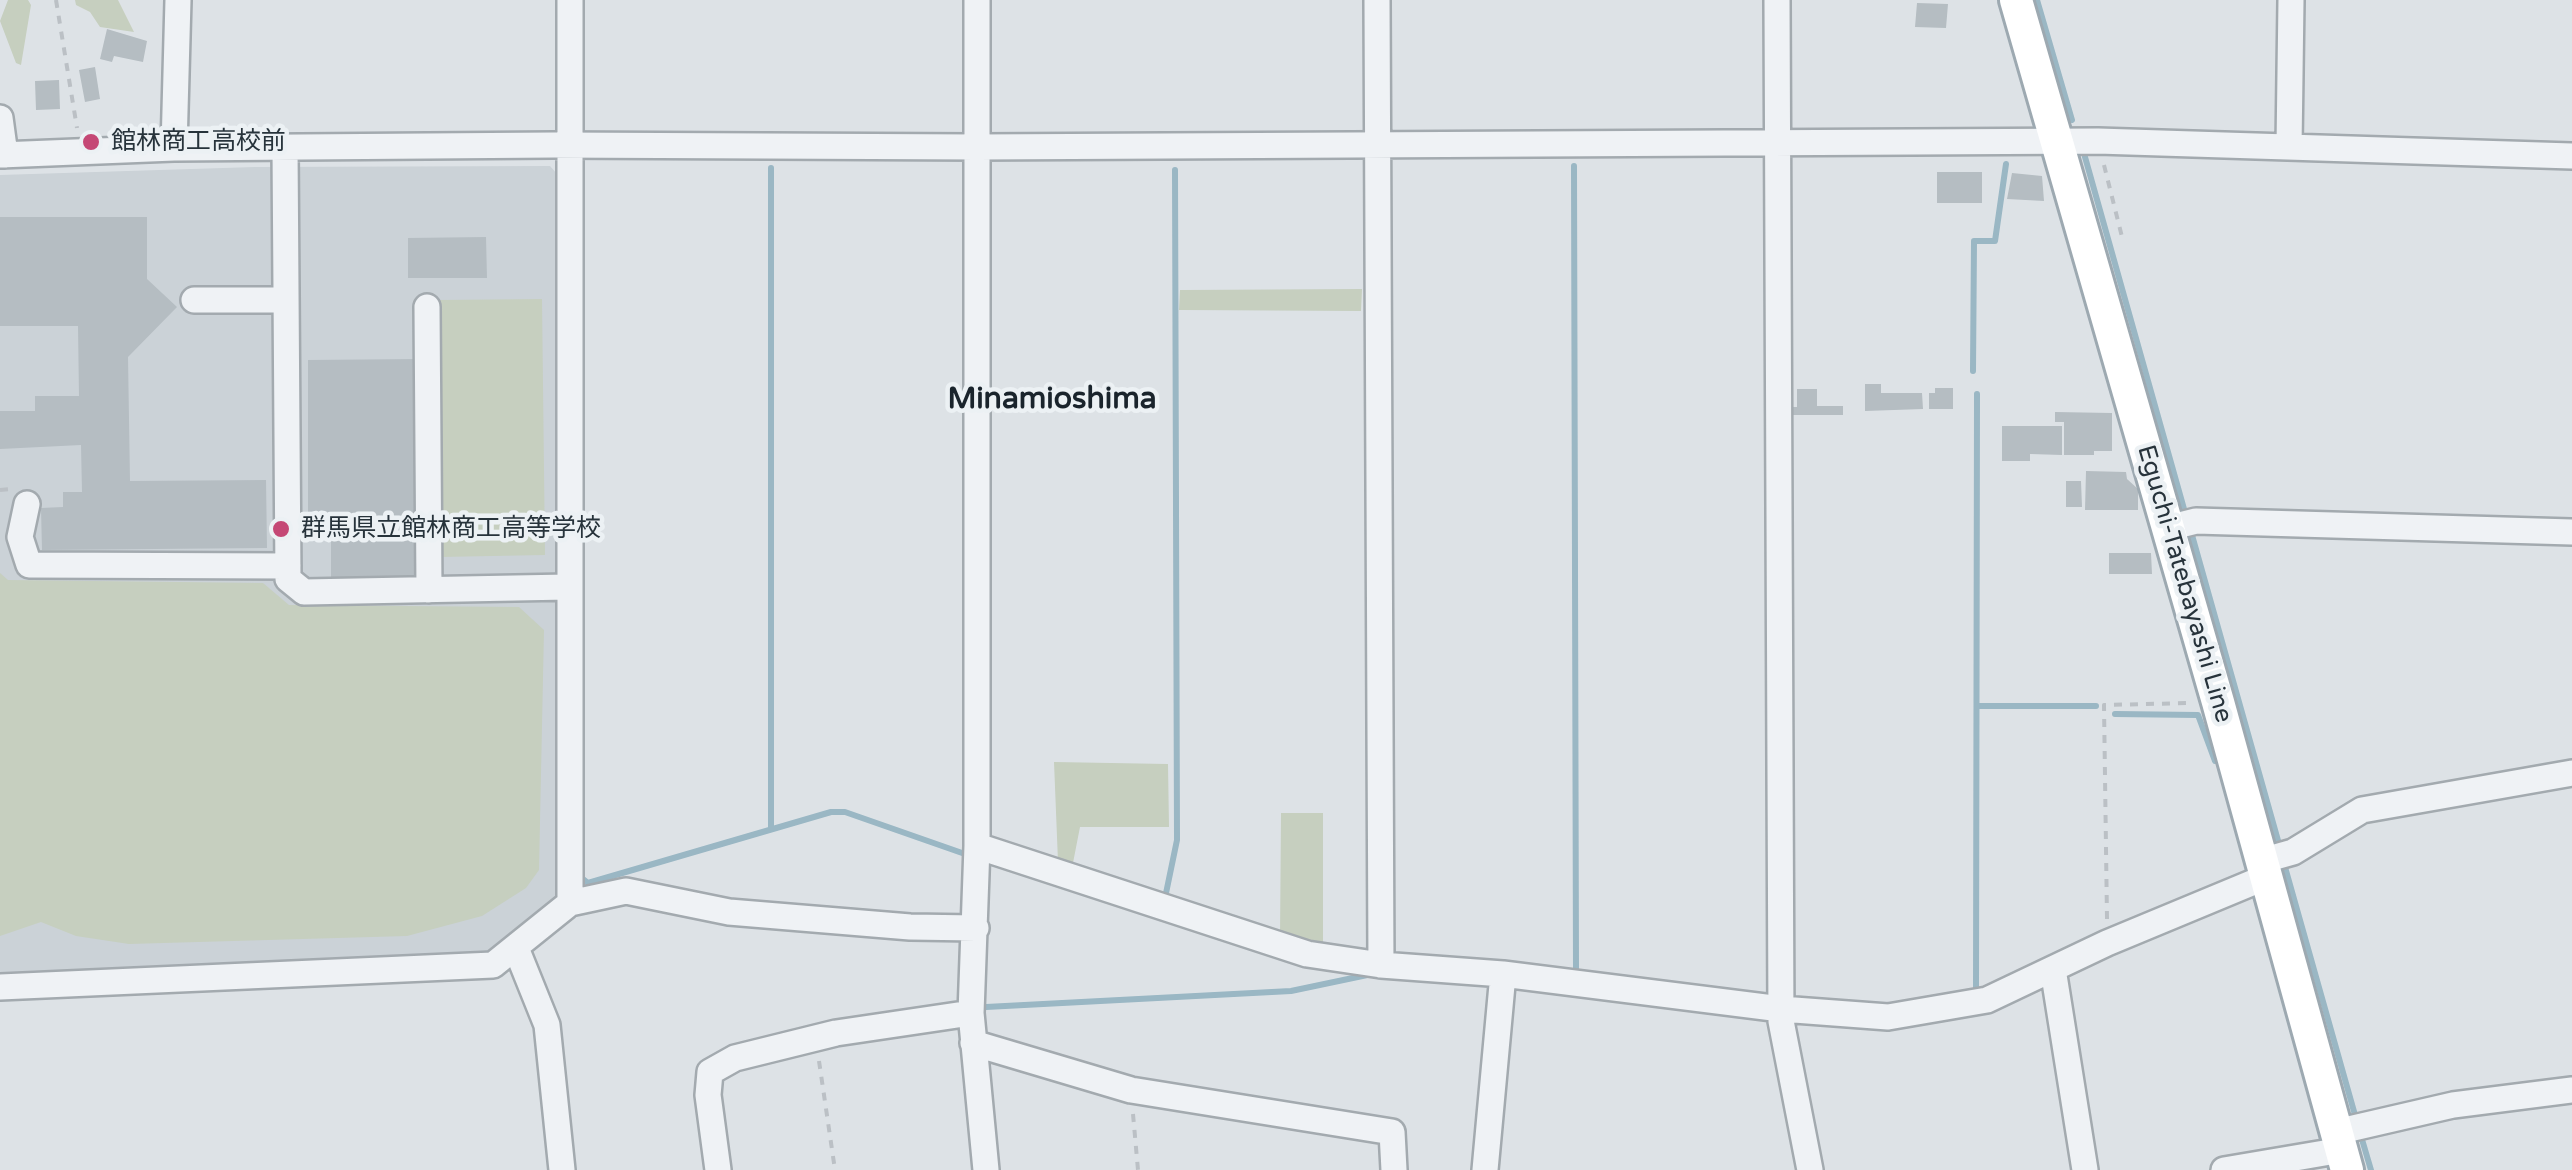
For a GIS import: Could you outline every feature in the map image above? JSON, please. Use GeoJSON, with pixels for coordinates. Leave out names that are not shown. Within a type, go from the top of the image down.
{"type":"FeatureCollection","features":[{"type":"Feature","properties":{"kind":"main road","name":"Eguchi-Tatebayashi Line"},"geometry":{"type":"LineString","coordinates":[[2016,0],[2218,702],[2342,1151]]}},
{"type":"Feature","properties":{"kind":"street"},"geometry":{"type":"LineString","coordinates":[[174,148],[178,0]]}},
{"type":"Feature","properties":{"kind":"street"},"geometry":{"type":"LineString","coordinates":[[570,0],[570,903]]}},
{"type":"Feature","properties":{"kind":"street"},"geometry":{"type":"LineString","coordinates":[[977,0],[978,846],[972,1013],[986,1170]]}},
{"type":"Feature","properties":{"kind":"street"},"geometry":{"type":"LineString","coordinates":[[1377,0],[1381,965]]}},
{"type":"Feature","properties":{"kind":"street"},"geometry":{"type":"LineString","coordinates":[[1778,0],[1781,1009],[1810,1170]]}},
{"type":"Feature","properties":{"kind":"street"},"geometry":{"type":"LineString","coordinates":[[2289,147],[2291,0]]}},
{"type":"Feature","properties":{"kind":"street"},"geometry":{"type":"LineString","coordinates":[[0,118],[3,155],[174,148],[570,145],[978,147],[2098,141],[2572,156]]}},
{"type":"Feature","properties":{"kind":"street"},"geometry":{"type":"LineString","coordinates":[[285,147],[288,580],[304,592],[568,587]]}},
{"type":"Feature","properties":{"kind":"street"},"geometry":{"type":"LineString","coordinates":[[194,300],[286,300]]}},
{"type":"Feature","properties":{"kind":"street"},"geometry":{"type":"LineString","coordinates":[[428,307],[430,590]]}},
{"type":"Feature","properties":{"kind":"street"},"geometry":{"type":"LineString","coordinates":[[27,504],[10,538],[29,566],[288,566]]}},
{"type":"Feature","properties":{"kind":"street"},"geometry":{"type":"LineString","coordinates":[[2168,528],[2196,521],[2572,532]]}},
{"type":"Feature","properties":{"kind":"street"},"geometry":{"type":"LineString","coordinates":[[978,846],[1307,954],[1781,1009],[1888,1017],[1987,1000],[2264,869],[2362,810],[2572,773]]}},
{"type":"Feature","properties":{"kind":"street"},"geometry":{"type":"LineString","coordinates":[[0,987],[493,966],[570,903],[626,891],[729,912],[910,927],[976,928]]}},
{"type":"Feature","properties":{"kind":"street"},"geometry":{"type":"LineString","coordinates":[[516,948],[547,1025],[562,1170]]}},
{"type":"Feature","properties":{"kind":"street"},"geometry":{"type":"LineString","coordinates":[[2053,968],[2085,1170]]}},
{"type":"Feature","properties":{"kind":"street"},"geometry":{"type":"LineString","coordinates":[[1485,1170],[1503,974]]}},
{"type":"Feature","properties":{"kind":"street"},"geometry":{"type":"LineString","coordinates":[[718,1170],[708,1094],[710,1072],[735,1058],[816,1038],[972,1013]]}},
{"type":"Feature","properties":{"kind":"street"},"geometry":{"type":"LineString","coordinates":[[973,1044],[1131,1090],[1392,1132],[1394,1170]]}},
{"type":"Feature","properties":{"kind":"street"},"geometry":{"type":"LineString","coordinates":[[2224,1170],[2342,1151],[2453,1105],[2572,1090]]}},
{"type":"Feature","properties":{"kind":"path"},"geometry":{"type":"LineString","coordinates":[[56,0],[81,152]]}},
{"type":"Feature","properties":{"kind":"path"},"geometry":{"type":"LineString","coordinates":[[2098,141],[2123,241]]}},
{"type":"Feature","properties":{"kind":"path"},"geometry":{"type":"LineString","coordinates":[[2107,944],[2104,705],[2218,702]]}},
{"type":"Feature","properties":{"kind":"path"},"geometry":{"type":"LineString","coordinates":[[816,1038],[835,1170]]}},
{"type":"Feature","properties":{"kind":"path"},"geometry":{"type":"LineString","coordinates":[[1131,1090],[1138,1170]]}},
{"type":"Feature","properties":{"kind":"shaded area","name":"群馬県立館林商工高等学校"},"geometry":{"type":"Polygon","coordinates":[[[550,166],[558,175],[559,898],[484,954],[0,977],[0,175],[255,167],[550,166]]]}},
{"type":"Feature","properties":{"kind":"green space"},"geometry":{"type":"Polygon","coordinates":[[[8,0],[28,0],[31,5],[21,65],[16,63],[0,21],[8,0]]]}},
{"type":"Feature","properties":{"kind":"green space"},"geometry":{"type":"Polygon","coordinates":[[[75,0],[118,0],[134,32],[100,27],[75,0]]]}},
{"type":"Feature","properties":{"kind":"green space"},"geometry":{"type":"Polygon","coordinates":[[[1362,289],[1361,311],[1179,310],[1180,290],[1362,289]]]}},
{"type":"Feature","properties":{"kind":"green space"},"geometry":{"type":"Polygon","coordinates":[[[542,299],[545,555],[440,557],[437,300],[542,299]]]}},
{"type":"Feature","properties":{"kind":"green space"},"geometry":{"type":"Polygon","coordinates":[[[0,573],[8,580],[263,583],[289,605],[519,607],[544,630],[539,870],[526,888],[482,916],[407,936],[129,944],[76,936],[41,922],[0,936],[0,573]]]}},
{"type":"Feature","properties":{"kind":"green space"},"geometry":{"type":"Polygon","coordinates":[[[1054,762],[1168,764],[1169,827],[1080,827],[1072,868],[1058,862],[1054,762]]]}},
{"type":"Feature","properties":{"kind":"green space"},"geometry":{"type":"Polygon","coordinates":[[[1281,813],[1323,813],[1323,948],[1280,938],[1281,813]]]}},
{"type":"Feature","properties":{"kind":"building"},"geometry":{"type":"Polygon","coordinates":[[[1917,3],[1948,4],[1946,28],[1915,27],[1917,3]]]}},
{"type":"Feature","properties":{"kind":"building"},"geometry":{"type":"Polygon","coordinates":[[[107,29],[147,41],[143,62],[114,56],[112,62],[100,59],[107,29]]]}},
{"type":"Feature","properties":{"kind":"building"},"geometry":{"type":"Polygon","coordinates":[[[95,67],[100,99],[85,102],[79,70],[95,67]]]}},
{"type":"Feature","properties":{"kind":"building"},"geometry":{"type":"Polygon","coordinates":[[[59,80],[60,109],[36,110],[35,81],[59,80]]]}},
{"type":"Feature","properties":{"kind":"building"},"geometry":{"type":"Polygon","coordinates":[[[1937,172],[1982,172],[1982,203],[1937,203],[1937,172]]]}},
{"type":"Feature","properties":{"kind":"building"},"geometry":{"type":"Polygon","coordinates":[[[2012,173],[2042,176],[2044,201],[2007,199],[2012,173]]]}},
{"type":"Feature","properties":{"kind":"building"},"geometry":{"type":"Polygon","coordinates":[[[0,217],[147,217],[147,279],[177,307],[128,357],[130,481],[266,480],[267,548],[42,550],[41,508],[63,507],[63,492],[82,492],[81,445],[0,449],[0,411],[35,411],[35,396],[79,396],[78,326],[0,326],[0,217]]]}},
{"type":"Feature","properties":{"kind":"building"},"geometry":{"type":"Polygon","coordinates":[[[486,237],[487,278],[408,278],[408,238],[486,237]]]}},
{"type":"Feature","properties":{"kind":"building"},"geometry":{"type":"Polygon","coordinates":[[[421,359],[421,583],[331,584],[331,518],[308,519],[308,360],[421,359]]]}},
{"type":"Feature","properties":{"kind":"building"},"geometry":{"type":"Polygon","coordinates":[[[1865,384],[1881,384],[1881,393],[1922,393],[1923,409],[1865,411],[1865,384]]]}},
{"type":"Feature","properties":{"kind":"building"},"geometry":{"type":"Polygon","coordinates":[[[1935,388],[1953,388],[1953,409],[1929,409],[1929,393],[1935,393],[1935,388]]]}},
{"type":"Feature","properties":{"kind":"building"},"geometry":{"type":"Polygon","coordinates":[[[1797,389],[1817,389],[1817,406],[1843,406],[1843,415],[1785,415],[1785,407],[1797,407],[1797,389]]]}},
{"type":"Feature","properties":{"kind":"building"},"geometry":{"type":"Polygon","coordinates":[[[2055,412],[2112,413],[2112,451],[2064,455],[2064,422],[2055,422],[2055,412]]]}},
{"type":"Feature","properties":{"kind":"building"},"geometry":{"type":"Polygon","coordinates":[[[2002,426],[2062,426],[2062,455],[2030,454],[2030,461],[2002,461],[2002,426]]]}},
{"type":"Feature","properties":{"kind":"building"},"geometry":{"type":"Polygon","coordinates":[[[2086,471],[2126,472],[2127,479],[2138,489],[2138,510],[2085,510],[2086,471]]]}},
{"type":"Feature","properties":{"kind":"building"},"geometry":{"type":"Polygon","coordinates":[[[2066,481],[2081,481],[2082,507],[2066,507],[2066,481]]]}},
{"type":"Feature","properties":{"kind":"building"},"geometry":{"type":"Polygon","coordinates":[[[2109,553],[2151,553],[2152,574],[2109,574],[2109,553]]]}},
{"type":"Feature","properties":{"kind":"waterway"},"geometry":{"type":"LineString","coordinates":[[2037,0],[2072,120]]}},
{"type":"Feature","properties":{"kind":"waterway"},"geometry":{"type":"LineString","coordinates":[[2085,157],[2186,516]]}},
{"type":"Feature","properties":{"kind":"waterway"},"geometry":{"type":"LineString","coordinates":[[1973,371],[1974,241],[1995,241],[2006,164]]}},
{"type":"Feature","properties":{"kind":"waterway"},"geometry":{"type":"LineString","coordinates":[[1574,166],[1576,974]]}},
{"type":"Feature","properties":{"kind":"waterway"},"geometry":{"type":"LineString","coordinates":[[771,168],[771,829]]}},
{"type":"Feature","properties":{"kind":"waterway"},"geometry":{"type":"LineString","coordinates":[[1165,898],[1177,840],[1175,170]]}},
{"type":"Feature","properties":{"kind":"waterway"},"geometry":{"type":"LineString","coordinates":[[1976,990],[1977,394]]}},
{"type":"Feature","properties":{"kind":"waterway"},"geometry":{"type":"LineString","coordinates":[[2190,528],[2279,844]]}},
{"type":"Feature","properties":{"kind":"waterway"},"geometry":{"type":"LineString","coordinates":[[1977,706],[2096,706]]}},
{"type":"Feature","properties":{"kind":"waterway"},"geometry":{"type":"LineString","coordinates":[[2115,714],[2198,715],[2215,761]]}},
{"type":"Feature","properties":{"kind":"waterway"},"geometry":{"type":"LineString","coordinates":[[578,875],[588,883],[831,812],[845,812],[965,854],[965,848]]}},
{"type":"Feature","properties":{"kind":"waterway"},"geometry":{"type":"LineString","coordinates":[[2285,867],[2355,1115]]}},
{"type":"Feature","properties":{"kind":"waterway"},"geometry":{"type":"LineString","coordinates":[[986,1007],[1291,991],[1372,974]]}},
{"type":"Feature","properties":{"kind":"waterway"},"geometry":{"type":"LineString","coordinates":[[2361,1136],[2371,1170]]}},
{"type":"Feature","properties":{"kind":"place","name":"館林商工高校前"},"geometry":{"type":"Point","coordinates":[91,142]}},
{"type":"Feature","properties":{"kind":"place","name":"群馬県立館林商工高等学校"},"geometry":{"type":"Point","coordinates":[281,529]}},
{"type":"Feature","properties":{"kind":"district","name":"Minamioshima"},"geometry":{"type":"Point","coordinates":[1052,400]}}]}
